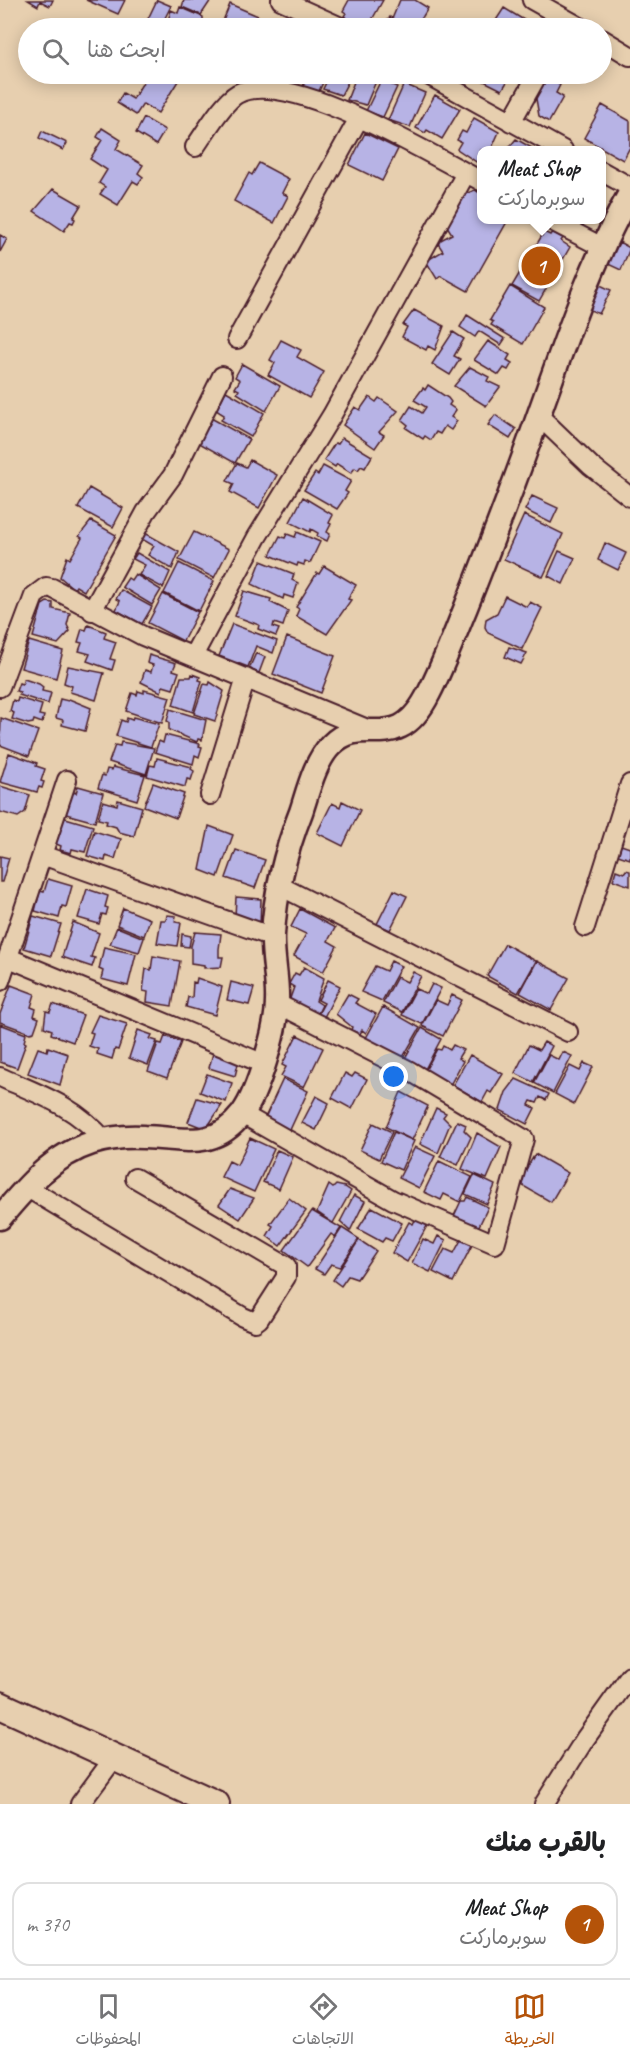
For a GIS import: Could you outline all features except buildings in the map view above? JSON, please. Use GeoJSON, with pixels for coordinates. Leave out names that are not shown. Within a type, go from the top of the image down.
{"type":"FeatureCollection","features":[{"type":"Feature","properties":{"kind":"main road"},"geometry":{"type":"LineString","coordinates":[[0,1705],[216,1804]]}},
{"type":"Feature","properties":{"kind":"street"},"geometry":{"type":"LineString","coordinates":[[281,0],[321,18]]}},
{"type":"Feature","properties":{"kind":"street"},"geometry":{"type":"LineString","coordinates":[[532,0],[559,18]]}},
{"type":"Feature","properties":{"kind":"street"},"geometry":{"type":"LineString","coordinates":[[612,45],[630,56]]}},
{"type":"Feature","properties":{"kind":"street"},"geometry":{"type":"LineString","coordinates":[[444,84],[556,146]]}},
{"type":"Feature","properties":{"kind":"street"},"geometry":{"type":"LineString","coordinates":[[511,122],[532,84]]}},
{"type":"Feature","properties":{"kind":"street"},"geometry":{"type":"LineString","coordinates":[[193,656],[257,537],[474,177],[332,105],[275,90],[248,90],[232,98],[195,147]]}},
{"type":"Feature","properties":{"kind":"street"},"geometry":{"type":"LineString","coordinates":[[237,339],[359,118]]}},
{"type":"Feature","properties":{"kind":"street"},"geometry":{"type":"LineString","coordinates":[[606,174],[630,187]]}},
{"type":"Feature","properties":{"kind":"street"},"geometry":{"type":"LineString","coordinates":[[0,1218],[26,1187],[62,1157],[85,1146],[105,1140],[138,1137],[185,1141],[211,1138],[228,1129],[242,1114],[257,1088],[278,1004],[273,937],[280,886],[299,815],[326,750],[344,736],[395,729],[410,723],[430,692],[488,552],[602,247],[630,193]]}},
{"type":"Feature","properties":{"kind":"street"},"geometry":{"type":"LineString","coordinates":[[559,224],[602,247]]}},
{"type":"Feature","properties":{"kind":"street"},"geometry":{"type":"LineString","coordinates":[[92,610],[146,512],[173,475],[222,376]]}},
{"type":"Feature","properties":{"kind":"street"},"geometry":{"type":"LineString","coordinates":[[539,416],[591,466],[630,497]]}},
{"type":"Feature","properties":{"kind":"street"},"geometry":{"type":"LineString","coordinates":[[0,687],[34,596],[38,590],[52,588],[92,610],[193,656],[372,731]]}},
{"type":"Feature","properties":{"kind":"street"},"geometry":{"type":"LineString","coordinates":[[210,795],[246,678]]}},
{"type":"Feature","properties":{"kind":"street"},"geometry":{"type":"LineString","coordinates":[[0,981],[67,780]]}},
{"type":"Feature","properties":{"kind":"street"},"geometry":{"type":"LineString","coordinates":[[585,927],[630,784]]}},
{"type":"Feature","properties":{"kind":"street"},"geometry":{"type":"LineString","coordinates":[[42,855],[273,937]]}},
{"type":"Feature","properties":{"kind":"street"},"geometry":{"type":"LineString","coordinates":[[280,886],[568,1032]]}},
{"type":"Feature","properties":{"kind":"street"},"geometry":{"type":"LineString","coordinates":[[9,958],[264,1064]]}},
{"type":"Feature","properties":{"kind":"street"},"geometry":{"type":"LineString","coordinates":[[242,1114],[393,1200],[495,1244],[524,1139],[408,1070],[278,1004]]}},
{"type":"Feature","properties":{"kind":"street"},"geometry":{"type":"LineString","coordinates":[[0,1077],[68,1107],[88,1122],[105,1140]]}},
{"type":"Feature","properties":{"kind":"street"},"geometry":{"type":"LineString","coordinates":[[26,1187],[243,1317],[255,1322],[259,1319],[286,1277],[286,1266],[135,1178]]}},
{"type":"Feature","properties":{"kind":"street"},"geometry":{"type":"LineString","coordinates":[[544,1804],[585,1739],[630,1676]]}},
{"type":"Feature","properties":{"kind":"street"},"geometry":{"type":"LineString","coordinates":[[80,1804],[114,1758]]}},
{"type":"Feature","properties":{"kind":"place","name":"Meat Shop"},"geometry":{"type":"Point","coordinates":[541,266]}}]}
